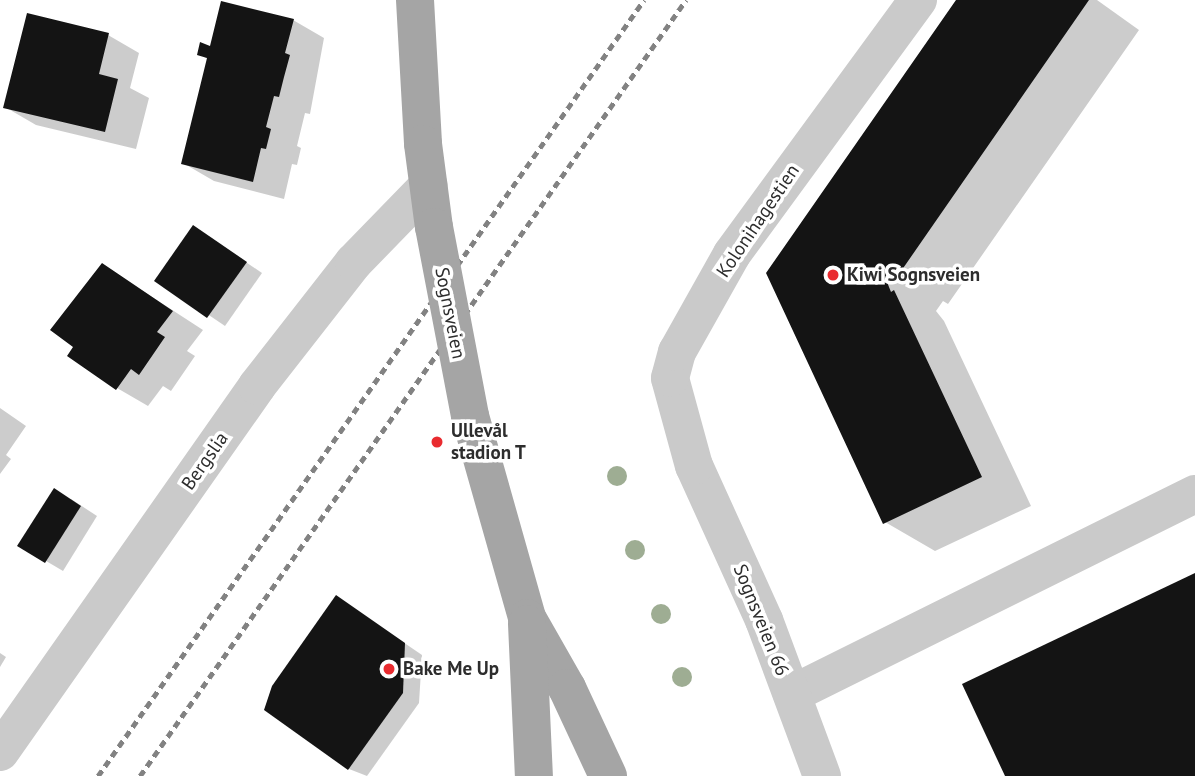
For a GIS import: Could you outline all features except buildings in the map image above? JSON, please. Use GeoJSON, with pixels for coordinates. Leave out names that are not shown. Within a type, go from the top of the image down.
{"type":"FeatureCollection","features":[{"type":"Feature","properties":{"kind":"main road","name":"Sognsveien"},"geometry":{"type":"LineString","coordinates":[[415,0],[423,145],[434,227],[470,416],[527,618],[534,776]]}},
{"type":"Feature","properties":{"kind":"main road","name":"Sognsveien"},"geometry":{"type":"LineString","coordinates":[[527,618],[567,688],[608,776]]}},
{"type":"Feature","properties":{"kind":"street","name":"Kolonihagestien"},"geometry":{"type":"LineString","coordinates":[[694,466],[670,378],[677,352],[732,254],[918,0]]}},
{"type":"Feature","properties":{"kind":"street","name":"Bergslia"},"geometry":{"type":"LineString","coordinates":[[0,752],[257,386],[354,262],[429,186]]}},
{"type":"Feature","properties":{"kind":"street","name":"Sognsveien 66"},"geometry":{"type":"LineString","coordinates":[[694,466],[764,620],[822,776]]}},
{"type":"Feature","properties":{"kind":"street"},"geometry":{"type":"LineString","coordinates":[[792,694],[1195,494]]}},
{"type":"Feature","properties":{"kind":"railway"},"geometry":{"type":"LineString","coordinates":[[98,776],[644,0]]}},
{"type":"Feature","properties":{"kind":"railway"},"geometry":{"type":"LineString","coordinates":[[140,776],[686,0]]}},
{"type":"Feature","properties":{"kind":"place","name":"Kiwi Sognsveien"},"geometry":{"type":"Point","coordinates":[833,275]}},
{"type":"Feature","properties":{"kind":"place","name":"Ullevål stadion T"},"geometry":{"type":"Point","coordinates":[437,442]}},
{"type":"Feature","properties":{"kind":"place","name":"Bake Me Up"},"geometry":{"type":"Point","coordinates":[389,669]}}]}
